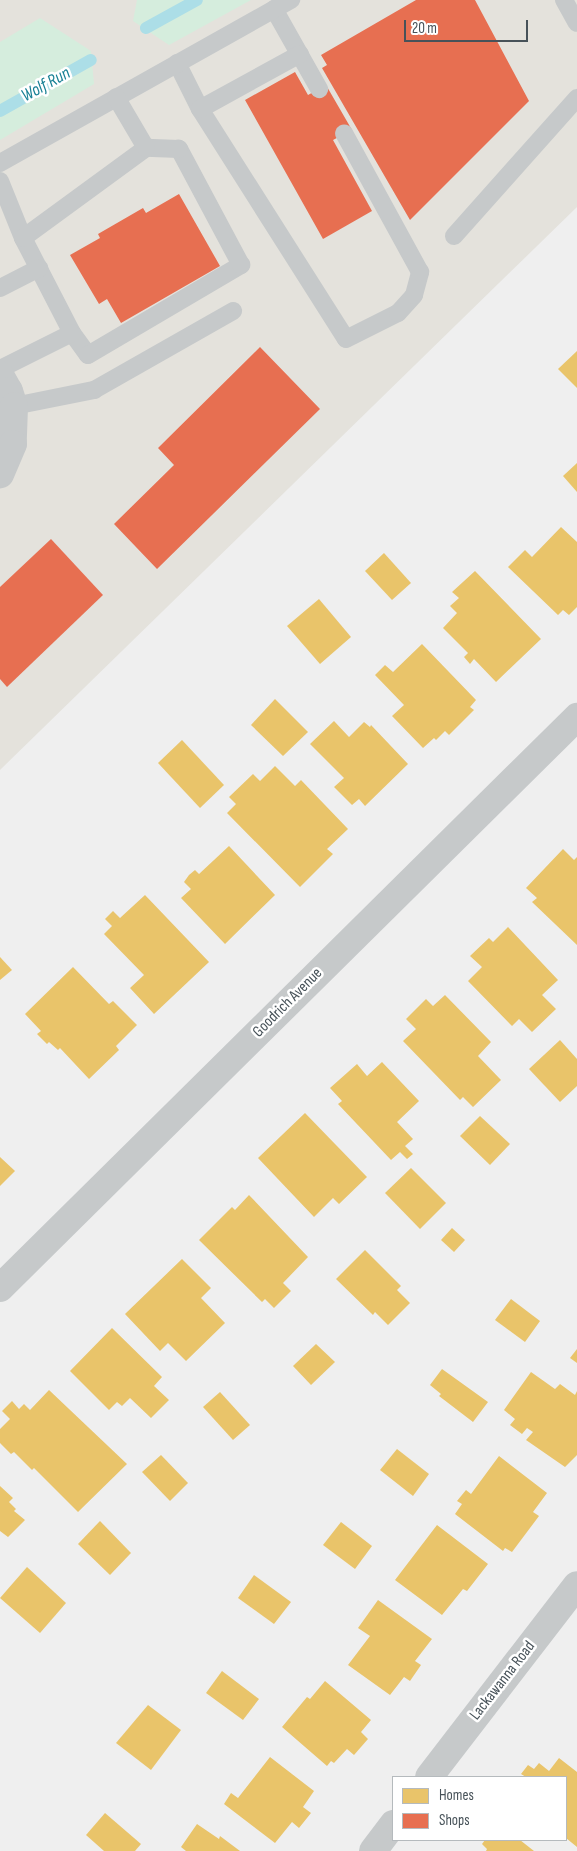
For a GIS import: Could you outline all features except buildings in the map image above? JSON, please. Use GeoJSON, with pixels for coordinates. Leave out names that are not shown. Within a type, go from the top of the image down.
{"type":"FeatureCollection","features":[{"type":"Feature","properties":{"kind":"street"},"geometry":{"type":"LineString","coordinates":[[0,375],[9,390],[14,406],[13,444],[0,474]]}},
{"type":"Feature","properties":{"kind":"street","name":"Goodrich Avenue"},"geometry":{"type":"LineString","coordinates":[[0,1288],[577,717]]}},
{"type":"Feature","properties":{"kind":"street","name":"Lackawanna Road"},"geometry":{"type":"LineString","coordinates":[[430,1776],[577,1586]]}},
{"type":"Feature","properties":{"kind":"street"},"geometry":{"type":"LineString","coordinates":[[373,1851],[392,1825]]}},
{"type":"Feature","properties":{"kind":"lane"},"geometry":{"type":"LineString","coordinates":[[0,163],[291,0]]}},
{"type":"Feature","properties":{"kind":"lane"},"geometry":{"type":"LineString","coordinates":[[564,0],[577,23]]}},
{"type":"Feature","properties":{"kind":"lane"},"geometry":{"type":"LineString","coordinates":[[274,9],[319,89]]}},
{"type":"Feature","properties":{"kind":"lane"},"geometry":{"type":"LineString","coordinates":[[200,109],[300,54]]}},
{"type":"Feature","properties":{"kind":"lane"},"geometry":{"type":"LineString","coordinates":[[177,63],[200,109],[346,339],[398,313],[414,295],[420,272],[344,133]]}},
{"type":"Feature","properties":{"kind":"lane"},"geometry":{"type":"LineString","coordinates":[[116,97],[146,148]]}},
{"type":"Feature","properties":{"kind":"lane"},"geometry":{"type":"LineString","coordinates":[[454,236],[577,98]]}},
{"type":"Feature","properties":{"kind":"lane"},"geometry":{"type":"LineString","coordinates":[[0,181],[23,238],[72,333],[88,356],[241,264],[179,149],[146,148],[23,238]]}},
{"type":"Feature","properties":{"kind":"lane"},"geometry":{"type":"LineString","coordinates":[[0,288],[39,268]]}},
{"type":"Feature","properties":{"kind":"lane"},"geometry":{"type":"LineString","coordinates":[[14,406],[94,390],[233,311]]}},
{"type":"Feature","properties":{"kind":"lane"},"geometry":{"type":"LineString","coordinates":[[0,369],[72,333]]}},
{"type":"Feature","properties":{"kind":"shaded area"},"geometry":{"type":"Polygon","coordinates":[[[0,0],[577,0],[577,207],[0,770],[0,0]]]}},
{"type":"Feature","properties":{"kind":"green space"},"geometry":{"type":"Polygon","coordinates":[[[137,0],[251,0],[169,45],[133,21],[137,0]]]}},
{"type":"Feature","properties":{"kind":"green space"},"geometry":{"type":"Polygon","coordinates":[[[40,18],[91,51],[94,84],[0,140],[0,42],[40,18]]]}},
{"type":"Feature","properties":{"kind":"waterway","name":"Wolf Run"},"geometry":{"type":"LineString","coordinates":[[146,28],[197,0]]}},
{"type":"Feature","properties":{"kind":"waterway","name":"Wolf Run"},"geometry":{"type":"LineString","coordinates":[[0,111],[91,60]]}}]}
